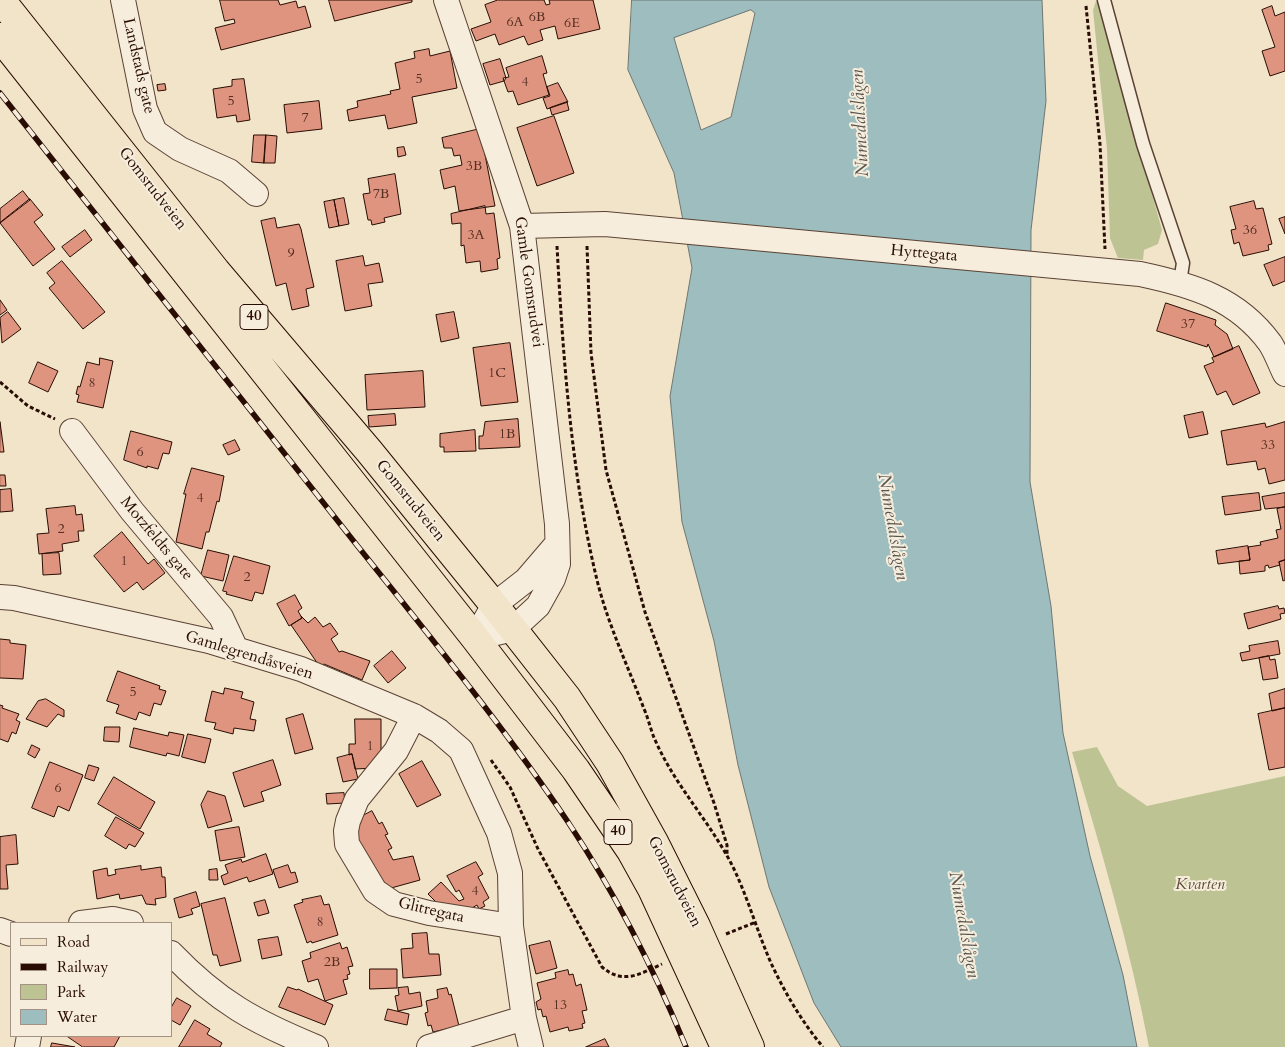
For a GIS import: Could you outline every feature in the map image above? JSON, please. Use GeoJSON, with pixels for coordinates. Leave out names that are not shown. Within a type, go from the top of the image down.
{"type":"FeatureCollection","features":[{"type":"Feature","properties":{"kind":"main road","name":"Gomsrudveien"},"geometry":{"type":"LineString","coordinates":[[1,0],[262,328],[369,451],[543,666],[587,728],[630,798],[696,926],[750,1047]]}},
{"type":"Feature","properties":{"kind":"main road","name":"Gomsrudveien"},"geometry":{"type":"LineString","coordinates":[[0,37],[551,735],[631,851],[675,935],[725,1047]]}},
{"type":"Feature","properties":{"kind":"street","name":"Landstads gate"},"geometry":{"type":"LineString","coordinates":[[123,0],[145,109],[155,132],[175,147],[229,171],[256,194]]}},
{"type":"Feature","properties":{"kind":"street","name":"Gamle Gomsrudvei"},"geometry":{"type":"LineString","coordinates":[[446,0],[522,226],[558,524],[556,545],[558,564],[544,596],[526,619],[513,629],[475,638]]}},
{"type":"Feature","properties":{"kind":"street","name":"Hyttegata"},"geometry":{"type":"LineString","coordinates":[[522,226],[605,224],[1140,274],[1180,282],[1225,300],[1250,320],[1270,344],[1285,374]]}},
{"type":"Feature","properties":{"kind":"street","name":"Motzfeldts gate"},"geometry":{"type":"LineString","coordinates":[[72,431],[132,511],[221,617],[236,649]]}},
{"type":"Feature","properties":{"kind":"street"},"geometry":{"type":"LineString","coordinates":[[475,638],[494,605],[526,580],[556,545]]}},
{"type":"Feature","properties":{"kind":"street","name":"Gamlegrendåsveien"},"geometry":{"type":"LineString","coordinates":[[0,597],[236,649],[301,669],[414,716],[439,731],[465,761]]}},
{"type":"Feature","properties":{"kind":"street","name":"Glitregata"},"geometry":{"type":"LineString","coordinates":[[414,716],[396,751],[357,799],[348,821],[346,831],[347,844],[375,891],[394,904],[429,913],[511,926]]}},
{"type":"Feature","properties":{"kind":"street"},"geometry":{"type":"LineString","coordinates":[[465,761],[486,800],[499,834],[510,873],[511,926],[524,1018],[531,1047]]}},
{"type":"Feature","properties":{"kind":"street"},"geometry":{"type":"LineString","coordinates":[[89,922],[113,919],[126,922]]}},
{"type":"Feature","properties":{"kind":"street"},"geometry":{"type":"LineString","coordinates":[[172,954],[195,978],[231,1006],[273,1029],[316,1047]]}},
{"type":"Feature","properties":{"kind":"street"},"geometry":{"type":"LineString","coordinates":[[428,1047],[524,1018]]}},
{"type":"Feature","properties":{"kind":"lane"},"geometry":{"type":"LineString","coordinates":[[1104,0],[1143,144],[1183,263],[1180,282]]}},
{"type":"Feature","properties":{"kind":"path"},"geometry":{"type":"LineString","coordinates":[[1086,0],[1100,144],[1105,251],[1104,270]]}},
{"type":"Feature","properties":{"kind":"path"},"geometry":{"type":"LineString","coordinates":[[552,225],[557,236],[561,327],[584,522],[597,582],[615,640],[655,741],[678,781],[727,854],[741,883],[783,988],[800,1016],[823,1047]]}},
{"type":"Feature","properties":{"kind":"path"},"geometry":{"type":"LineString","coordinates":[[587,238],[591,353],[606,470],[614,507],[645,612],[714,803],[727,845],[727,854]]}},
{"type":"Feature","properties":{"kind":"path"},"geometry":{"type":"LineString","coordinates":[[0,382],[28,406],[53,418],[72,431]]}},
{"type":"Feature","properties":{"kind":"path"},"geometry":{"type":"LineString","coordinates":[[465,761],[470,745],[482,751],[497,766],[510,787],[538,849],[602,967],[609,973],[622,978],[638,975],[669,960]]}},
{"type":"Feature","properties":{"kind":"path"},"geometry":{"type":"LineString","coordinates":[[718,938],[756,922]]}},
{"type":"Feature","properties":{"kind":"green space"},"geometry":{"type":"Polygon","coordinates":[[[1096,1],[1099,4],[1162,230],[1158,244],[1144,250],[1143,260],[1118,258],[1110,238],[1107,149],[1093,10],[1096,1]]]}},
{"type":"Feature","properties":{"kind":"green space","name":"Kvarten"},"geometry":{"type":"Polygon","coordinates":[[[1097,747],[1118,786],[1147,806],[1285,776],[1285,1047],[1149,1047],[1124,935],[1072,752],[1097,747]]]}},
{"type":"Feature","properties":{"kind":"water","name":"Numedalslågen"},"geometry":{"type":"Polygon","coordinates":[[[632,0],[1042,0],[1046,101],[1031,230],[1030,482],[1051,606],[1063,733],[1090,856],[1123,975],[1137,1047],[841,1047],[814,1003],[769,887],[738,765],[714,641],[682,522],[670,396],[692,268],[674,173],[628,70],[632,0]],[[751,10],[674,38],[701,130],[731,117],[755,13],[751,10]]]}},
{"type":"Feature","properties":{"kind":"building"},"geometry":{"type":"Polygon","coordinates":[[[220,0],[278,0],[280,5],[296,1],[298,8],[305,6],[311,27],[221,50],[215,28],[235,23],[234,19],[225,21],[220,0]]]}},
{"type":"Feature","properties":{"kind":"building"},"geometry":{"type":"Polygon","coordinates":[[[329,0],[412,0],[412,2],[335,21],[329,0]]]}},
{"type":"Feature","properties":{"kind":"building"},"geometry":{"type":"Polygon","coordinates":[[[498,0],[544,0],[546,5],[550,4],[549,0],[593,0],[600,29],[558,39],[555,26],[540,30],[543,40],[528,45],[524,36],[499,45],[495,34],[476,41],[471,29],[491,22],[485,5],[498,0]]]}},
{"type":"Feature","properties":{"kind":"building"},"geometry":{"type":"Polygon","coordinates":[[[1272,6],[1275,16],[1285,12],[1285,71],[1270,76],[1262,51],[1275,47],[1262,10],[1272,6]]]}},
{"type":"Feature","properties":{"kind":"building"},"geometry":{"type":"Polygon","coordinates":[[[429,49],[430,56],[450,51],[457,88],[412,97],[417,123],[388,129],[385,115],[349,121],[347,110],[358,107],[357,101],[391,94],[390,91],[400,89],[395,63],[415,58],[414,52],[429,49]]]}},
{"type":"Feature","properties":{"kind":"building"},"geometry":{"type":"Polygon","coordinates":[[[542,56],[547,73],[543,74],[549,95],[518,105],[513,91],[508,92],[503,78],[509,77],[506,68],[542,56]]]}},
{"type":"Feature","properties":{"kind":"building"},"geometry":{"type":"Polygon","coordinates":[[[500,59],[506,78],[504,81],[490,85],[483,64],[500,59]]]}},
{"type":"Feature","properties":{"kind":"building"},"geometry":{"type":"Polygon","coordinates":[[[244,79],[250,120],[237,122],[236,115],[217,118],[213,89],[232,86],[232,80],[244,79]]]}},
{"type":"Feature","properties":{"kind":"building"},"geometry":{"type":"Polygon","coordinates":[[[558,83],[568,102],[547,109],[543,98],[550,96],[547,87],[558,83]]]}},
{"type":"Feature","properties":{"kind":"building"},"geometry":{"type":"Polygon","coordinates":[[[165,84],[166,90],[158,91],[157,85],[165,84]]]}},
{"type":"Feature","properties":{"kind":"building"},"geometry":{"type":"Polygon","coordinates":[[[319,101],[322,129],[287,133],[284,105],[319,101]]]}},
{"type":"Feature","properties":{"kind":"building"},"geometry":{"type":"Polygon","coordinates":[[[567,102],[569,110],[552,115],[550,108],[567,102]]]}},
{"type":"Feature","properties":{"kind":"building"},"geometry":{"type":"Polygon","coordinates":[[[554,116],[574,173],[537,186],[517,128],[554,116]]]}},
{"type":"Feature","properties":{"kind":"building"},"geometry":{"type":"Polygon","coordinates":[[[480,129],[495,206],[459,211],[455,186],[444,189],[440,170],[462,165],[460,155],[454,156],[452,148],[444,148],[442,138],[480,129]]]}},
{"type":"Feature","properties":{"kind":"building"},"geometry":{"type":"Polygon","coordinates":[[[254,135],[266,135],[264,163],[252,162],[254,135]]]}},
{"type":"Feature","properties":{"kind":"building"},"geometry":{"type":"Polygon","coordinates":[[[266,135],[277,136],[275,163],[264,163],[266,135]]]}},
{"type":"Feature","properties":{"kind":"building"},"geometry":{"type":"Polygon","coordinates":[[[404,147],[406,155],[398,157],[397,148],[404,147]]]}},
{"type":"Feature","properties":{"kind":"building"},"geometry":{"type":"Polygon","coordinates":[[[395,174],[401,214],[384,218],[385,222],[372,225],[371,220],[368,220],[363,194],[370,193],[368,179],[395,174]]]}},
{"type":"Feature","properties":{"kind":"building"},"geometry":{"type":"Polygon","coordinates":[[[23,191],[30,200],[0,223],[0,209],[23,191]]]}},
{"type":"Feature","properties":{"kind":"building"},"geometry":{"type":"Polygon","coordinates":[[[344,198],[349,224],[339,226],[334,200],[344,198]]]}},
{"type":"Feature","properties":{"kind":"building"},"geometry":{"type":"Polygon","coordinates":[[[30,199],[43,215],[34,222],[55,249],[33,266],[0,223],[30,199]]]}},
{"type":"Feature","properties":{"kind":"building"},"geometry":{"type":"Polygon","coordinates":[[[334,200],[339,226],[329,228],[324,202],[334,200]]]}},
{"type":"Feature","properties":{"kind":"building"},"geometry":{"type":"Polygon","coordinates":[[[1254,201],[1256,209],[1263,208],[1272,244],[1268,245],[1269,250],[1243,256],[1239,242],[1234,244],[1231,230],[1236,229],[1230,207],[1254,201]]]}},
{"type":"Feature","properties":{"kind":"building"},"geometry":{"type":"Polygon","coordinates":[[[485,206],[486,214],[494,213],[500,258],[497,259],[498,269],[481,272],[480,261],[466,263],[464,245],[461,246],[461,223],[452,224],[451,214],[485,206]]]}},
{"type":"Feature","properties":{"kind":"building"},"geometry":{"type":"Polygon","coordinates":[[[1285,217],[1285,234],[1279,219],[1285,217]]]}},
{"type":"Feature","properties":{"kind":"building"},"geometry":{"type":"Polygon","coordinates":[[[275,218],[277,228],[299,224],[301,229],[314,287],[306,289],[309,306],[292,310],[286,283],[276,286],[261,221],[275,218]]]}},
{"type":"Feature","properties":{"kind":"building"},"geometry":{"type":"Polygon","coordinates":[[[85,230],[92,240],[70,257],[62,247],[85,230]]]}},
{"type":"Feature","properties":{"kind":"building"},"geometry":{"type":"Polygon","coordinates":[[[363,256],[365,266],[379,263],[383,282],[368,284],[372,306],[345,311],[336,261],[363,256]]]}},
{"type":"Feature","properties":{"kind":"building"},"geometry":{"type":"Polygon","coordinates":[[[1285,257],[1285,281],[1273,286],[1264,265],[1285,257]]]}},
{"type":"Feature","properties":{"kind":"building"},"geometry":{"type":"Polygon","coordinates":[[[62,261],[105,312],[83,329],[49,288],[55,283],[47,273],[62,261]]]}},
{"type":"Feature","properties":{"kind":"building"},"geometry":{"type":"Polygon","coordinates":[[[0,300],[7,310],[0,315],[0,300]]]}},
{"type":"Feature","properties":{"kind":"building"},"geometry":{"type":"Polygon","coordinates":[[[1166,303],[1216,320],[1215,325],[1227,334],[1233,349],[1214,357],[1208,344],[1207,347],[1157,331],[1166,303]]]}},
{"type":"Feature","properties":{"kind":"building"},"geometry":{"type":"Polygon","coordinates":[[[8,312],[21,329],[2,343],[0,318],[8,312]]]}},
{"type":"Feature","properties":{"kind":"building"},"geometry":{"type":"Polygon","coordinates":[[[454,312],[459,338],[441,342],[436,315],[454,312]]]}},
{"type":"Feature","properties":{"kind":"building"},"geometry":{"type":"Polygon","coordinates":[[[510,343],[518,402],[481,406],[473,348],[510,343]]]}},
{"type":"Feature","properties":{"kind":"building"},"geometry":{"type":"Polygon","coordinates":[[[1239,346],[1260,393],[1233,405],[1226,391],[1217,395],[1204,366],[1214,362],[1212,358],[1239,346]]]}},
{"type":"Feature","properties":{"kind":"building"},"geometry":{"type":"Polygon","coordinates":[[[100,358],[113,361],[103,408],[77,402],[79,395],[76,394],[78,386],[80,387],[87,362],[99,365],[100,358]]]}},
{"type":"Feature","properties":{"kind":"building"},"geometry":{"type":"Polygon","coordinates":[[[38,362],[58,371],[48,392],[29,383],[38,362]]]}},
{"type":"Feature","properties":{"kind":"building"},"geometry":{"type":"Polygon","coordinates":[[[423,371],[425,407],[367,410],[365,375],[423,371]]]}},
{"type":"Feature","properties":{"kind":"building"},"geometry":{"type":"Polygon","coordinates":[[[1203,412],[1208,434],[1189,438],[1184,416],[1203,412]]]}},
{"type":"Feature","properties":{"kind":"building"},"geometry":{"type":"Polygon","coordinates":[[[395,414],[396,425],[369,427],[368,416],[395,414]]]}},
{"type":"Feature","properties":{"kind":"building"},"geometry":{"type":"Polygon","coordinates":[[[518,419],[520,447],[479,449],[479,436],[483,436],[485,422],[518,419]]]}},
{"type":"Feature","properties":{"kind":"building"},"geometry":{"type":"Polygon","coordinates":[[[0,422],[4,452],[0,452],[0,422]]]}},
{"type":"Feature","properties":{"kind":"building"},"geometry":{"type":"Polygon","coordinates":[[[1285,422],[1285,480],[1269,484],[1265,468],[1258,470],[1256,461],[1227,465],[1221,431],[1265,423],[1266,427],[1285,422]]]}},
{"type":"Feature","properties":{"kind":"building"},"geometry":{"type":"Polygon","coordinates":[[[475,430],[476,451],[444,452],[444,447],[440,447],[440,434],[475,430]]]}},
{"type":"Feature","properties":{"kind":"building"},"geometry":{"type":"Polygon","coordinates":[[[131,431],[172,442],[169,454],[163,453],[158,469],[147,466],[147,468],[124,460],[131,431]]]}},
{"type":"Feature","properties":{"kind":"building"},"geometry":{"type":"Polygon","coordinates":[[[235,440],[240,450],[228,455],[223,445],[235,440]]]}},
{"type":"Feature","properties":{"kind":"building"},"geometry":{"type":"Polygon","coordinates":[[[192,468],[224,476],[219,502],[217,501],[209,532],[206,532],[202,549],[176,542],[186,494],[184,494],[192,468]]]}},
{"type":"Feature","properties":{"kind":"building"},"geometry":{"type":"Polygon","coordinates":[[[0,475],[5,475],[6,486],[0,486],[0,475]]]}},
{"type":"Feature","properties":{"kind":"building"},"geometry":{"type":"Polygon","coordinates":[[[11,489],[13,511],[0,512],[0,490],[11,489]]]}},
{"type":"Feature","properties":{"kind":"building"},"geometry":{"type":"Polygon","coordinates":[[[1259,493],[1261,510],[1225,515],[1222,497],[1259,493]]]}},
{"type":"Feature","properties":{"kind":"building"},"geometry":{"type":"Polygon","coordinates":[[[1285,493],[1285,507],[1265,509],[1262,497],[1285,493]]]}},
{"type":"Feature","properties":{"kind":"building"},"geometry":{"type":"Polygon","coordinates":[[[75,506],[76,515],[82,514],[84,531],[78,531],[79,541],[62,544],[63,551],[39,554],[37,534],[49,533],[46,509],[75,506]]]}},
{"type":"Feature","properties":{"kind":"building"},"geometry":{"type":"Polygon","coordinates":[[[1285,507],[1285,560],[1279,562],[1280,565],[1269,568],[1268,565],[1265,566],[1265,571],[1240,574],[1239,561],[1250,560],[1248,547],[1261,545],[1260,542],[1278,538],[1276,530],[1281,529],[1277,509],[1285,507]]]}},
{"type":"Feature","properties":{"kind":"building"},"geometry":{"type":"Polygon","coordinates":[[[122,532],[148,564],[154,559],[165,573],[143,590],[137,582],[124,592],[94,556],[122,532]]]}},
{"type":"Feature","properties":{"kind":"building"},"geometry":{"type":"Polygon","coordinates":[[[1248,546],[1250,560],[1218,564],[1216,551],[1248,546]]]}},
{"type":"Feature","properties":{"kind":"building"},"geometry":{"type":"Polygon","coordinates":[[[208,550],[229,555],[223,581],[201,576],[208,550]]]}},
{"type":"Feature","properties":{"kind":"building"},"geometry":{"type":"Polygon","coordinates":[[[59,553],[61,574],[43,575],[42,554],[59,553]]]}},
{"type":"Feature","properties":{"kind":"building"},"geometry":{"type":"Polygon","coordinates":[[[234,556],[270,566],[263,594],[255,592],[252,601],[226,594],[227,592],[223,591],[234,556]]]}},
{"type":"Feature","properties":{"kind":"building"},"geometry":{"type":"Polygon","coordinates":[[[1285,560],[1285,580],[1283,581],[1279,562],[1285,560]]]}},
{"type":"Feature","properties":{"kind":"building"},"geometry":{"type":"Polygon","coordinates":[[[295,595],[302,608],[298,611],[302,618],[289,626],[277,604],[295,595]]]}},
{"type":"Feature","properties":{"kind":"building"},"geometry":{"type":"Polygon","coordinates":[[[1278,606],[1279,609],[1284,608],[1285,613],[1280,614],[1281,619],[1248,629],[1244,614],[1278,606]]]}},
{"type":"Feature","properties":{"kind":"building"},"geometry":{"type":"Polygon","coordinates":[[[301,616],[308,623],[315,617],[323,627],[330,623],[338,634],[331,639],[339,652],[342,651],[370,661],[362,680],[324,664],[320,667],[291,625],[302,618],[301,616]]]}},
{"type":"Feature","properties":{"kind":"building"},"geometry":{"type":"Polygon","coordinates":[[[0,639],[10,640],[10,643],[26,645],[23,679],[0,678],[0,639]]]}},
{"type":"Feature","properties":{"kind":"building"},"geometry":{"type":"Polygon","coordinates":[[[1278,641],[1280,654],[1242,661],[1240,653],[1250,651],[1249,646],[1278,641]]]}},
{"type":"Feature","properties":{"kind":"building"},"geometry":{"type":"Polygon","coordinates":[[[392,651],[406,668],[388,683],[374,666],[392,651]]]}},
{"type":"Feature","properties":{"kind":"building"},"geometry":{"type":"Polygon","coordinates":[[[1269,656],[1270,660],[1275,659],[1278,678],[1263,680],[1259,658],[1269,656]]]}},
{"type":"Feature","properties":{"kind":"building"},"geometry":{"type":"Polygon","coordinates":[[[118,671],[160,686],[159,689],[166,691],[161,705],[154,703],[150,716],[139,712],[136,720],[116,713],[119,705],[107,701],[118,671]]]}},
{"type":"Feature","properties":{"kind":"building"},"geometry":{"type":"Polygon","coordinates":[[[225,688],[243,692],[241,698],[254,702],[250,719],[256,720],[254,731],[234,728],[233,734],[214,729],[216,723],[205,721],[212,691],[223,694],[225,688]]]}},
{"type":"Feature","properties":{"kind":"building"},"geometry":{"type":"Polygon","coordinates":[[[1285,689],[1285,708],[1272,711],[1269,694],[1285,689]]]}},
{"type":"Feature","properties":{"kind":"building"},"geometry":{"type":"Polygon","coordinates":[[[46,699],[64,710],[64,717],[58,714],[47,727],[26,719],[38,701],[46,699]]]}},
{"type":"Feature","properties":{"kind":"building"},"geometry":{"type":"Polygon","coordinates":[[[0,705],[3,706],[2,708],[19,714],[16,720],[20,722],[16,734],[12,732],[8,742],[0,739],[0,705]]]}},
{"type":"Feature","properties":{"kind":"building"},"geometry":{"type":"Polygon","coordinates":[[[1285,708],[1285,767],[1269,770],[1258,714],[1285,708]]]}},
{"type":"Feature","properties":{"kind":"building"},"geometry":{"type":"Polygon","coordinates":[[[303,714],[313,749],[295,754],[286,719],[303,714]]]}},
{"type":"Feature","properties":{"kind":"building"},"geometry":{"type":"Polygon","coordinates":[[[355,719],[381,719],[381,762],[374,768],[355,769],[352,754],[349,755],[349,744],[355,744],[355,719]]]}},
{"type":"Feature","properties":{"kind":"building"},"geometry":{"type":"Polygon","coordinates":[[[105,727],[120,727],[119,742],[104,741],[105,727]]]}},
{"type":"Feature","properties":{"kind":"building"},"geometry":{"type":"Polygon","coordinates":[[[134,728],[168,736],[169,732],[184,735],[179,756],[167,753],[166,756],[130,747],[134,728]]]}},
{"type":"Feature","properties":{"kind":"building"},"geometry":{"type":"Polygon","coordinates":[[[188,734],[211,739],[205,763],[182,757],[188,734]]]}},
{"type":"Feature","properties":{"kind":"building"},"geometry":{"type":"Polygon","coordinates":[[[32,745],[40,749],[35,758],[28,754],[32,745]]]}},
{"type":"Feature","properties":{"kind":"building"},"geometry":{"type":"Polygon","coordinates":[[[352,754],[358,779],[343,782],[337,758],[352,754]]]}},
{"type":"Feature","properties":{"kind":"building"},"geometry":{"type":"Polygon","coordinates":[[[273,760],[281,785],[261,792],[264,801],[244,807],[233,773],[273,760]]]}},
{"type":"Feature","properties":{"kind":"building"},"geometry":{"type":"Polygon","coordinates":[[[422,761],[441,795],[417,807],[399,774],[422,761]]]}},
{"type":"Feature","properties":{"kind":"building"},"geometry":{"type":"Polygon","coordinates":[[[50,762],[83,775],[69,811],[58,806],[54,817],[32,808],[50,762]]]}},
{"type":"Feature","properties":{"kind":"building"},"geometry":{"type":"Polygon","coordinates":[[[89,765],[99,768],[94,781],[85,778],[89,765]]]}},
{"type":"Feature","properties":{"kind":"building"},"geometry":{"type":"Polygon","coordinates":[[[114,777],[155,802],[140,829],[98,804],[114,777]]]}},
{"type":"Feature","properties":{"kind":"building"},"geometry":{"type":"Polygon","coordinates":[[[208,791],[225,796],[232,821],[208,828],[201,805],[208,791]]]}},
{"type":"Feature","properties":{"kind":"building"},"geometry":{"type":"Polygon","coordinates":[[[344,793],[345,803],[327,804],[326,794],[344,793]]]}},
{"type":"Feature","properties":{"kind":"building"},"geometry":{"type":"Polygon","coordinates":[[[372,811],[379,824],[382,822],[388,834],[385,835],[392,848],[388,850],[393,860],[413,856],[420,880],[384,890],[348,824],[372,811]]]}},
{"type":"Feature","properties":{"kind":"building"},"geometry":{"type":"Polygon","coordinates":[[[116,817],[144,833],[135,847],[129,844],[126,849],[105,836],[116,817]]]}},
{"type":"Feature","properties":{"kind":"building"},"geometry":{"type":"Polygon","coordinates":[[[239,827],[245,857],[220,861],[215,831],[239,827]]]}},
{"type":"Feature","properties":{"kind":"building"},"geometry":{"type":"Polygon","coordinates":[[[16,835],[18,864],[6,865],[8,889],[0,889],[0,837],[16,835]]]}},
{"type":"Feature","properties":{"kind":"building"},"geometry":{"type":"Polygon","coordinates":[[[266,854],[273,874],[249,882],[247,877],[224,885],[221,876],[228,873],[225,865],[241,859],[242,862],[266,854]]]}},
{"type":"Feature","properties":{"kind":"building"},"geometry":{"type":"Polygon","coordinates":[[[476,862],[483,874],[478,877],[489,898],[483,902],[485,906],[479,909],[477,905],[472,908],[444,910],[428,894],[441,882],[459,901],[464,899],[459,890],[456,892],[447,876],[476,862]]]}},
{"type":"Feature","properties":{"kind":"building"},"geometry":{"type":"Polygon","coordinates":[[[288,865],[291,873],[295,872],[298,882],[279,888],[273,870],[288,865]]]}},
{"type":"Feature","properties":{"kind":"building"},"geometry":{"type":"Polygon","coordinates":[[[141,866],[141,870],[161,867],[162,877],[165,877],[166,897],[155,899],[156,905],[146,904],[142,895],[120,899],[119,894],[97,899],[93,871],[107,868],[108,876],[116,874],[115,870],[141,866]]]}},
{"type":"Feature","properties":{"kind":"building"},"geometry":{"type":"Polygon","coordinates":[[[217,869],[218,880],[209,880],[209,870],[217,869]]]}},
{"type":"Feature","properties":{"kind":"building"},"geometry":{"type":"Polygon","coordinates":[[[196,892],[200,906],[191,909],[193,914],[179,918],[174,899],[196,892]]]}},
{"type":"Feature","properties":{"kind":"building"},"geometry":{"type":"Polygon","coordinates":[[[321,896],[324,905],[329,904],[338,935],[307,943],[294,905],[303,902],[302,900],[321,896]]]}},
{"type":"Feature","properties":{"kind":"building"},"geometry":{"type":"Polygon","coordinates":[[[225,898],[241,961],[220,966],[217,955],[213,955],[201,904],[225,898]]]}},
{"type":"Feature","properties":{"kind":"building"},"geometry":{"type":"Polygon","coordinates":[[[265,900],[269,913],[258,916],[254,903],[265,900]]]}},
{"type":"Feature","properties":{"kind":"building"},"geometry":{"type":"Polygon","coordinates":[[[427,933],[429,954],[439,954],[441,975],[403,978],[401,949],[413,948],[412,934],[427,933]]]}},
{"type":"Feature","properties":{"kind":"building"},"geometry":{"type":"Polygon","coordinates":[[[278,937],[282,955],[262,959],[258,940],[278,937]]]}},
{"type":"Feature","properties":{"kind":"building"},"geometry":{"type":"Polygon","coordinates":[[[550,941],[557,968],[536,974],[529,946],[550,941]]]}},
{"type":"Feature","properties":{"kind":"building"},"geometry":{"type":"Polygon","coordinates":[[[340,943],[342,949],[347,947],[353,966],[348,967],[350,974],[347,975],[348,979],[343,980],[347,994],[325,1001],[318,979],[308,982],[302,961],[311,958],[310,953],[340,943]]]}},
{"type":"Feature","properties":{"kind":"building"},"geometry":{"type":"Polygon","coordinates":[[[370,969],[397,969],[397,988],[370,989],[370,969]]]}},
{"type":"Feature","properties":{"kind":"building"},"geometry":{"type":"Polygon","coordinates":[[[568,970],[569,975],[573,974],[576,986],[581,984],[587,1010],[582,1011],[585,1023],[582,1024],[583,1028],[569,1031],[568,1027],[550,1032],[546,1016],[543,1017],[541,1009],[538,1010],[536,1002],[541,999],[537,983],[556,978],[555,973],[568,970]]]}},
{"type":"Feature","properties":{"kind":"building"},"geometry":{"type":"Polygon","coordinates":[[[288,987],[298,989],[333,1005],[325,1025],[279,1007],[288,987]]]}},
{"type":"Feature","properties":{"kind":"building"},"geometry":{"type":"Polygon","coordinates":[[[408,987],[409,994],[420,992],[422,1006],[398,1011],[395,996],[399,995],[398,988],[408,987]]]}},
{"type":"Feature","properties":{"kind":"building"},"geometry":{"type":"Polygon","coordinates":[[[447,988],[449,995],[451,994],[459,1026],[433,1032],[431,1025],[428,1026],[425,1013],[428,1012],[426,1001],[438,998],[437,990],[447,988]]]}},
{"type":"Feature","properties":{"kind":"building"},"geometry":{"type":"Polygon","coordinates":[[[177,998],[191,1006],[180,1025],[172,1021],[172,1006],[177,998]]]}},
{"type":"Feature","properties":{"kind":"building"},"geometry":{"type":"Polygon","coordinates":[[[388,1009],[409,1014],[407,1025],[385,1020],[388,1009]]]}},
{"type":"Feature","properties":{"kind":"building"},"geometry":{"type":"Polygon","coordinates":[[[195,1020],[210,1029],[207,1034],[222,1043],[220,1047],[179,1047],[195,1020]]]}},
{"type":"Feature","properties":{"kind":"building"},"geometry":{"type":"Polygon","coordinates":[[[68,1037],[119,1037],[114,1047],[83,1047],[68,1037]]]}},
{"type":"Feature","properties":{"kind":"building"},"geometry":{"type":"Polygon","coordinates":[[[605,1039],[609,1047],[586,1047],[605,1039]]]}},
{"type":"Feature","properties":{"kind":"building"},"geometry":{"type":"Polygon","coordinates":[[[52,1043],[75,1047],[51,1047],[52,1043]]]}},
{"type":"Feature","properties":{"kind":"railway"},"geometry":{"type":"LineString","coordinates":[[0,93],[463,679],[543,786],[568,822],[618,904],[661,989],[686,1047]]}}]}
